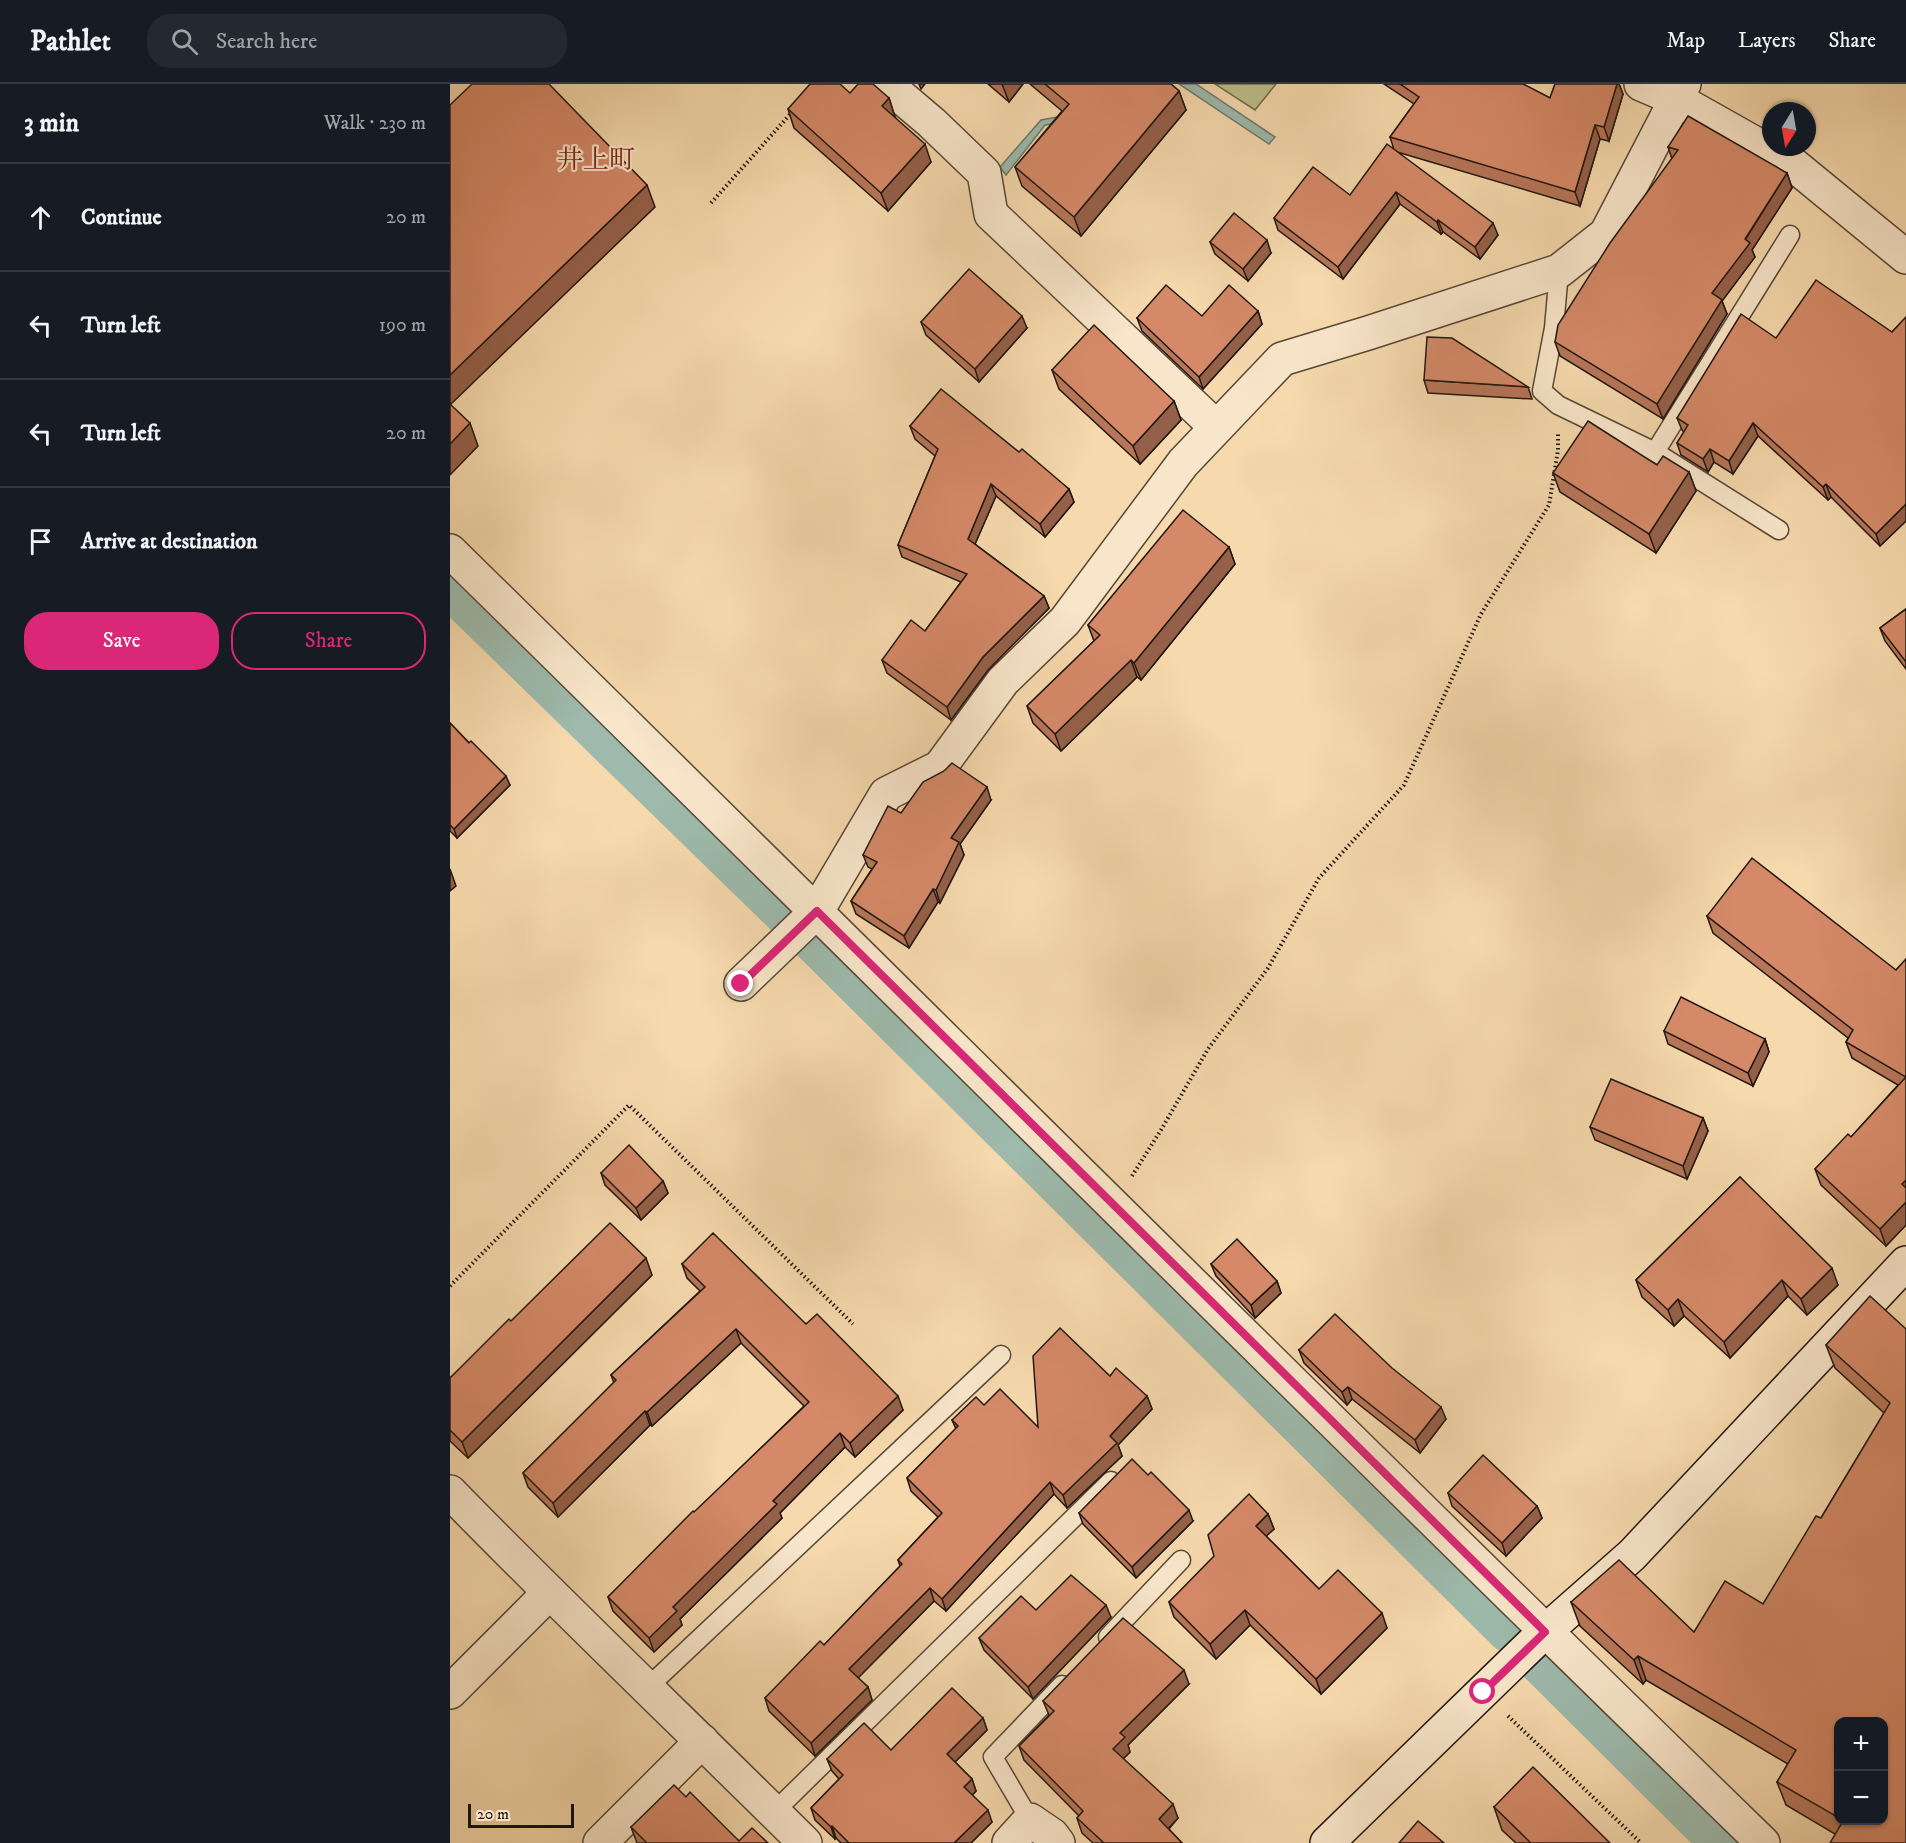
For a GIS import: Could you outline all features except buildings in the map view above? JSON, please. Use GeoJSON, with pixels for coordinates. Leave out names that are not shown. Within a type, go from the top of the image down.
{"type":"FeatureCollection","features":[{"type":"Feature","properties":{"kind":"street"},"geometry":{"type":"LineString","coordinates":[[886,84],[933,123],[984,173],[991,214],[1216,428]]}},
{"type":"Feature","properties":{"kind":"street"},"geometry":{"type":"LineString","coordinates":[[1641,84],[1680,92],[1795,166],[1906,257]]}},
{"type":"Feature","properties":{"kind":"street"},"geometry":{"type":"LineString","coordinates":[[741,984],[817,911],[886,794],[940,767],[1003,681],[1065,621],[1182,463],[1282,359],[1559,272],[1606,234],[1680,92]]}},
{"type":"Feature","properties":{"kind":"street"},"geometry":{"type":"LineString","coordinates":[[450,551],[1545,1632],[1763,1843]]}},
{"type":"Feature","properties":{"kind":"street"},"geometry":{"type":"LineString","coordinates":[[1327,1843],[1545,1632],[1632,1555],[1906,1263]]}},
{"type":"Feature","properties":{"kind":"street"},"geometry":{"type":"LineString","coordinates":[[450,1492],[549,1593],[806,1843]]}},
{"type":"Feature","properties":{"kind":"street"},"geometry":{"type":"LineString","coordinates":[[450,1692],[549,1593]]}},
{"type":"Feature","properties":{"kind":"street"},"geometry":{"type":"LineString","coordinates":[[600,1843],[702,1741]]}},
{"type":"Feature","properties":{"kind":"street"},"geometry":{"type":"LineString","coordinates":[[1019,1831],[1052,1835],[1058,1843]]}},
{"type":"Feature","properties":{"kind":"lane"},"geometry":{"type":"LineString","coordinates":[[1655,452],[1790,235]]}},
{"type":"Feature","properties":{"kind":"lane"},"geometry":{"type":"LineString","coordinates":[[1559,272],[1554,328],[1542,391],[1558,405],[1655,452],[1779,530]]}},
{"type":"Feature","properties":{"kind":"lane"},"geometry":{"type":"LineString","coordinates":[[648,1687],[1001,1355]]}},
{"type":"Feature","properties":{"kind":"lane"},"geometry":{"type":"LineString","coordinates":[[774,1812],[1126,1466]]}},
{"type":"Feature","properties":{"kind":"lane"},"geometry":{"type":"LineString","coordinates":[[1099,1646],[1181,1560]]}},
{"type":"Feature","properties":{"kind":"lane"},"geometry":{"type":"LineString","coordinates":[[1019,1831],[993,1757],[1075,1671]]}},
{"type":"Feature","properties":{"kind":"path"},"geometry":{"type":"LineString","coordinates":[[711,202],[794,109]]}},
{"type":"Feature","properties":{"kind":"path"},"geometry":{"type":"LineString","coordinates":[[1114,1204],[1161,1130],[1208,1048],[1268,968],[1319,878],[1404,785],[1480,614],[1549,505],[1558,450],[1558,405]]}},
{"type":"Feature","properties":{"kind":"path"},"geometry":{"type":"LineString","coordinates":[[450,1286],[629,1105],[854,1324]]}},
{"type":"Feature","properties":{"kind":"path"},"geometry":{"type":"LineString","coordinates":[[1483,1692],[1641,1843]]}},
{"type":"Feature","properties":{"kind":"green space"},"geometry":{"type":"Polygon","coordinates":[[[1215,84],[1276,84],[1255,110],[1215,84]]]}},
{"type":"Feature","properties":{"kind":"shaded area"},"geometry":{"type":"Polygon","coordinates":[[[1179,84],[1196,84],[1275,137],[1269,144],[1179,84]]]}},
{"type":"Feature","properties":{"kind":"shaded area"},"geometry":{"type":"Polygon","coordinates":[[[1074,114],[1079,120],[1045,125],[1006,175],[1000,167],[1041,120],[1074,114]]]}},
{"type":"Feature","properties":{"kind":"waterway"},"geometry":{"type":"LineString","coordinates":[[450,591],[825,956],[1507,1633]]}},
{"type":"Feature","properties":{"kind":"waterway"},"geometry":{"type":"LineString","coordinates":[[1537,1663],[1718,1843]]}},
{"type":"Feature","properties":{"kind":"district","name":"井上町"},"geometry":{"type":"Point","coordinates":[596,159]}},
{"type":"Feature","properties":{"kind":"route"},"geometry":{"type":"LineString","coordinates":[[741,984],[817,911],[1545,1632],[1483,1692]]}}]}
